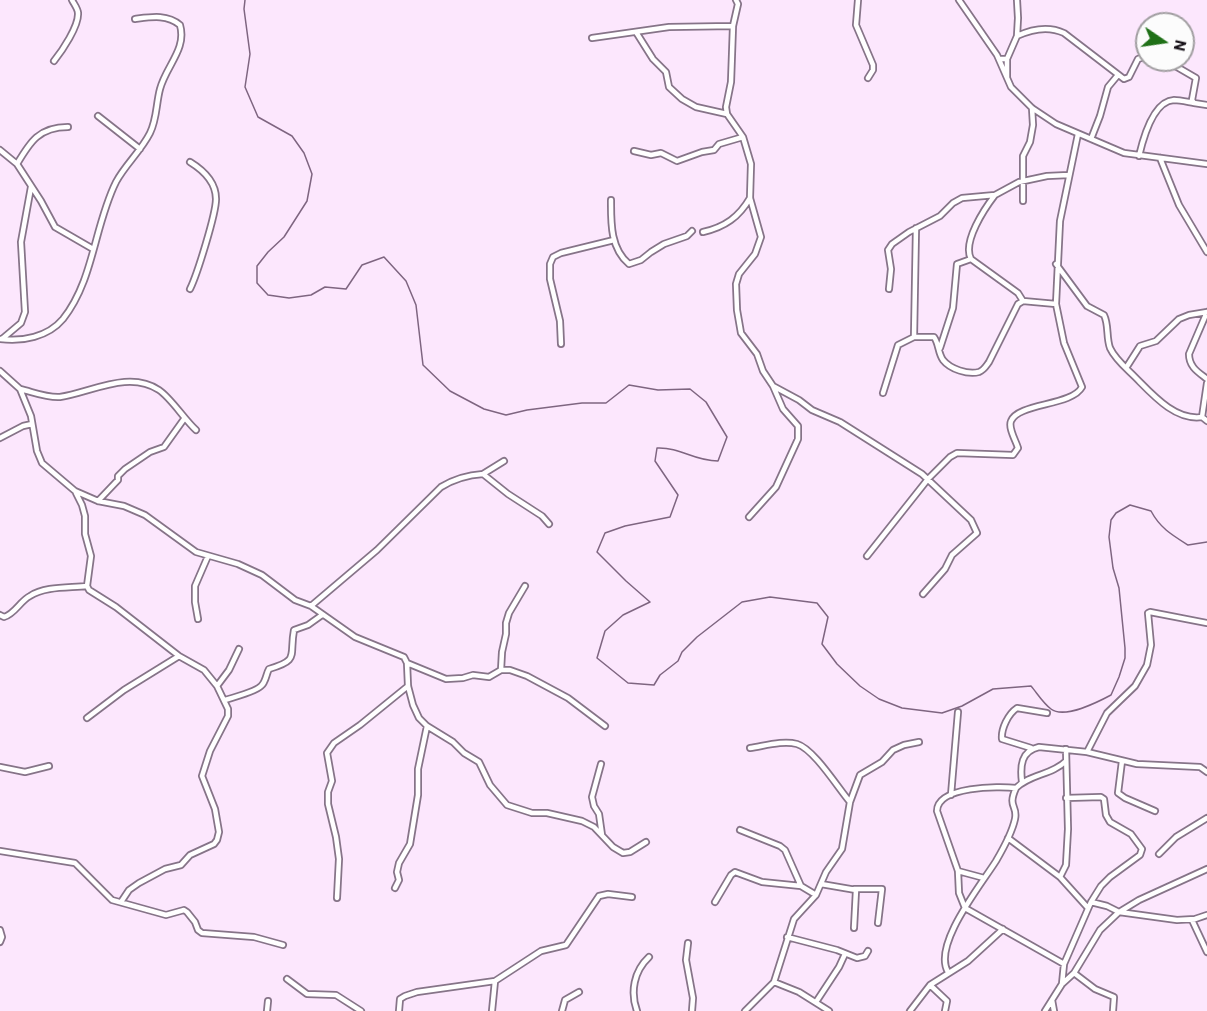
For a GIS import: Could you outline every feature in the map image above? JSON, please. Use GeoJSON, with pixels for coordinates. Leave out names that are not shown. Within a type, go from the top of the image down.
{"type":"FeatureCollection","features":[{"type":"Feature","properties":{"kind":"street"},"geometry":{"type":"LineString","coordinates":[[54,61],[67,43],[77,19],[78,11],[72,0]]}},
{"type":"Feature","properties":{"kind":"street"},"geometry":{"type":"LineString","coordinates":[[858,0],[856,25],[873,64],[873,70],[867,78]]}},
{"type":"Feature","properties":{"kind":"street"},"geometry":{"type":"LineString","coordinates":[[959,0],[989,42],[1007,80],[1017,94],[1032,108],[1056,124],[1124,153],[1207,164]]}},
{"type":"Feature","properties":{"kind":"street"},"geometry":{"type":"LineString","coordinates":[[1007,80],[1007,59],[1017,36],[1017,0]]}},
{"type":"Feature","properties":{"kind":"street"},"geometry":{"type":"LineString","coordinates":[[738,1],[732,26],[731,82],[726,106],[727,114],[743,137],[751,164],[750,198],[761,237],[755,254],[739,274],[736,284],[737,310],[741,333],[754,350],[783,409],[795,421],[799,432],[776,487],[749,517]]}},
{"type":"Feature","properties":{"kind":"street"},"geometry":{"type":"LineString","coordinates":[[1,339],[34,338],[50,330],[62,320],[80,292],[116,183],[150,133],[158,108],[160,88],[183,34],[180,25],[171,20],[157,16],[135,19]]}},
{"type":"Feature","properties":{"kind":"street"},"geometry":{"type":"LineString","coordinates":[[592,38],[669,27],[732,26]]}},
{"type":"Feature","properties":{"kind":"street"},"geometry":{"type":"LineString","coordinates":[[1017,36],[1031,30],[1056,29],[1118,75],[1127,79],[1135,65]]}},
{"type":"Feature","properties":{"kind":"street"},"geometry":{"type":"LineString","coordinates":[[636,32],[653,59],[666,72],[669,87],[682,99],[696,107],[727,114]]}},
{"type":"Feature","properties":{"kind":"street"},"geometry":{"type":"LineString","coordinates":[[999,59],[1007,59]]}},
{"type":"Feature","properties":{"kind":"street"},"geometry":{"type":"LineString","coordinates":[[1186,72],[1196,78],[1192,100],[1194,103]]}},
{"type":"Feature","properties":{"kind":"street"},"geometry":{"type":"LineString","coordinates":[[1091,139],[1108,87],[1118,75]]}},
{"type":"Feature","properties":{"kind":"street"},"geometry":{"type":"LineString","coordinates":[[1139,156],[1145,130],[1162,104],[1173,100],[1207,105]]}},
{"type":"Feature","properties":{"kind":"street"},"geometry":{"type":"LineString","coordinates":[[1023,201],[1023,156],[1030,142],[1034,125],[1032,108]]}},
{"type":"Feature","properties":{"kind":"street"},"geometry":{"type":"LineString","coordinates":[[98,116],[140,149]]}},
{"type":"Feature","properties":{"kind":"street"},"geometry":{"type":"LineString","coordinates":[[17,165],[40,133],[68,127]]}},
{"type":"Feature","properties":{"kind":"street"},"geometry":{"type":"LineString","coordinates":[[867,556],[928,479],[950,457],[957,453],[1013,455],[1018,448],[1010,425],[1016,415],[1080,392],[1081,382],[1064,343],[1056,304],[1056,264],[1060,221],[1078,134]]}},
{"type":"Feature","properties":{"kind":"street"},"geometry":{"type":"LineString","coordinates":[[634,151],[651,155],[661,153],[677,160],[714,150],[719,144],[743,137]]}},
{"type":"Feature","properties":{"kind":"street"},"geometry":{"type":"LineString","coordinates":[[0,150],[17,165],[55,227],[93,249]]}},
{"type":"Feature","properties":{"kind":"street"},"geometry":{"type":"LineString","coordinates":[[1160,158],[1179,205],[1207,252]]}},
{"type":"Feature","properties":{"kind":"street"},"geometry":{"type":"LineString","coordinates":[[190,162],[205,172],[216,199],[211,224],[190,290]]}},
{"type":"Feature","properties":{"kind":"street"},"geometry":{"type":"LineString","coordinates":[[1023,301],[1018,293],[971,259],[968,248],[977,224],[994,195],[1008,186],[1024,181],[1047,176],[1069,175]]}},
{"type":"Feature","properties":{"kind":"street"},"geometry":{"type":"LineString","coordinates":[[1,339],[21,323],[25,312],[21,242],[31,187]]}},
{"type":"Feature","properties":{"kind":"street"},"geometry":{"type":"LineString","coordinates":[[889,289],[891,270],[888,250],[892,244],[940,216],[953,203],[962,198],[994,195]]}},
{"type":"Feature","properties":{"kind":"street"},"geometry":{"type":"LineString","coordinates":[[703,232],[731,222],[750,198]]}},
{"type":"Feature","properties":{"kind":"street"},"geometry":{"type":"LineString","coordinates":[[611,200],[614,240],[624,260],[633,264],[651,252],[687,236],[692,231]]}},
{"type":"Feature","properties":{"kind":"street"},"geometry":{"type":"LineString","coordinates":[[914,337],[916,228]]}},
{"type":"Feature","properties":{"kind":"street"},"geometry":{"type":"LineString","coordinates":[[1200,239],[1207,241]]}},
{"type":"Feature","properties":{"kind":"street"},"geometry":{"type":"LineString","coordinates":[[561,344],[560,321],[550,279],[550,264],[554,257],[561,253],[614,240]]}},
{"type":"Feature","properties":{"kind":"street"},"geometry":{"type":"LineString","coordinates":[[939,351],[953,308],[957,264],[971,259]]}},
{"type":"Feature","properties":{"kind":"street"},"geometry":{"type":"LineString","coordinates":[[1056,264],[1087,306],[1104,315],[1110,347],[1126,368],[1163,404],[1182,415],[1193,418],[1202,417],[1207,421]]}},
{"type":"Feature","properties":{"kind":"street"},"geometry":{"type":"LineString","coordinates":[[1023,301],[1056,304]]}},
{"type":"Feature","properties":{"kind":"street"},"geometry":{"type":"LineString","coordinates":[[883,393],[898,345],[914,337],[934,337],[939,351],[949,365],[957,369],[971,372],[984,369],[990,362],[1014,310],[1023,301]]}},
{"type":"Feature","properties":{"kind":"street"},"geometry":{"type":"LineString","coordinates":[[1126,368],[1140,346],[1156,341],[1179,319],[1207,312]]}},
{"type":"Feature","properties":{"kind":"street"},"geometry":{"type":"LineString","coordinates":[[1202,417],[1207,381],[1189,361],[1190,348],[1207,312]]}},
{"type":"Feature","properties":{"kind":"street"},"geometry":{"type":"LineString","coordinates":[[0,371],[20,389],[46,396],[59,397],[122,383],[142,382],[161,391],[196,430]]}},
{"type":"Feature","properties":{"kind":"street"},"geometry":{"type":"LineString","coordinates":[[773,386],[812,410],[840,422],[928,479],[949,502],[971,520],[977,533],[952,555],[945,569],[923,594]]}},
{"type":"Feature","properties":{"kind":"street"},"geometry":{"type":"LineString","coordinates":[[20,389],[42,463],[75,491],[98,501],[124,506],[145,515],[190,548],[208,556],[238,564],[262,575],[294,600],[311,606],[355,637],[404,657],[407,663],[408,686],[416,711],[427,726],[479,762],[490,785],[510,807],[582,821],[594,827],[613,847],[623,853],[630,852],[646,842]]}},
{"type":"Feature","properties":{"kind":"street"},"geometry":{"type":"LineString","coordinates":[[98,501],[118,480],[118,476],[125,468],[150,452],[164,447],[184,419]]}},
{"type":"Feature","properties":{"kind":"street"},"geometry":{"type":"LineString","coordinates":[[0,438],[32,424]]}},
{"type":"Feature","properties":{"kind":"street"},"geometry":{"type":"LineString","coordinates":[[311,606],[377,550],[441,487],[460,478],[483,474],[504,460]]}},
{"type":"Feature","properties":{"kind":"street"},"geometry":{"type":"LineString","coordinates":[[483,474],[542,516],[549,524]]}},
{"type":"Feature","properties":{"kind":"street"},"geometry":{"type":"LineString","coordinates":[[75,491],[85,516],[85,534],[91,556],[87,586]]}},
{"type":"Feature","properties":{"kind":"street"},"geometry":{"type":"LineString","coordinates":[[198,619],[195,586],[208,556]]}},
{"type":"Feature","properties":{"kind":"street"},"geometry":{"type":"LineString","coordinates":[[0,615],[4,617],[11,614],[31,595],[58,588],[87,586],[179,656],[204,670],[225,700],[228,716],[210,751],[202,776],[216,809],[219,832],[217,840],[214,844],[190,855],[181,865],[165,869],[139,883],[129,890],[121,902]]}},
{"type":"Feature","properties":{"kind":"street"},"geometry":{"type":"LineString","coordinates":[[501,670],[506,623],[509,613],[525,586]]}},
{"type":"Feature","properties":{"kind":"street"},"geometry":{"type":"LineString","coordinates":[[1087,753],[1107,712],[1135,686],[1147,666],[1151,645],[1148,613],[1207,623]]}},
{"type":"Feature","properties":{"kind":"street"},"geometry":{"type":"LineString","coordinates":[[225,700],[257,689],[263,684],[269,669],[285,664],[290,659],[294,630],[308,626],[322,615]]}},
{"type":"Feature","properties":{"kind":"street"},"geometry":{"type":"LineString","coordinates":[[217,686],[230,670],[239,649]]}},
{"type":"Feature","properties":{"kind":"street"},"geometry":{"type":"LineString","coordinates":[[87,718],[124,690],[179,656]]}},
{"type":"Feature","properties":{"kind":"street"},"geometry":{"type":"LineString","coordinates":[[407,663],[446,679],[473,675],[489,677],[501,670],[510,670],[568,699],[605,726]]}},
{"type":"Feature","properties":{"kind":"street"},"geometry":{"type":"LineString","coordinates":[[337,898],[339,859],[328,804],[328,792],[332,781],[327,753],[334,743],[408,686]]}},
{"type":"Feature","properties":{"kind":"street"},"geometry":{"type":"LineString","coordinates":[[1047,712],[1017,708],[1007,720],[1001,735],[1002,739],[1031,748],[1066,749],[1122,761],[1200,766],[1207,772]]}},
{"type":"Feature","properties":{"kind":"street"},"geometry":{"type":"LineString","coordinates":[[951,795],[958,712]]}},
{"type":"Feature","properties":{"kind":"street"},"geometry":{"type":"LineString","coordinates":[[395,888],[399,880],[399,863],[410,844],[418,795],[418,769],[427,726]]}},
{"type":"Feature","properties":{"kind":"street"},"geometry":{"type":"LineString","coordinates":[[749,1010],[774,982],[787,937],[797,914],[816,895],[826,872],[842,849],[850,802],[860,775],[882,762],[893,750],[919,742]]}},
{"type":"Feature","properties":{"kind":"street"},"geometry":{"type":"LineString","coordinates":[[750,748],[786,743],[803,747],[850,802]]}},
{"type":"Feature","properties":{"kind":"street"},"geometry":{"type":"LineString","coordinates":[[1022,782],[1022,759],[1031,748]]}},
{"type":"Feature","properties":{"kind":"street"},"geometry":{"type":"LineString","coordinates":[[1060,877],[1066,865],[1068,829],[1066,749]]}},
{"type":"Feature","properties":{"kind":"street"},"geometry":{"type":"LineString","coordinates":[[948,972],[944,965],[944,956],[948,942],[965,908],[1008,838],[1015,819],[1011,803],[1016,788],[1022,782],[1055,770],[1066,760]]}},
{"type":"Feature","properties":{"kind":"street"},"geometry":{"type":"LineString","coordinates":[[1122,761],[1118,793],[1155,811]]}},
{"type":"Feature","properties":{"kind":"street"},"geometry":{"type":"LineString","coordinates":[[601,764],[592,797],[599,814],[602,835]]}},
{"type":"Feature","properties":{"kind":"street"},"geometry":{"type":"LineString","coordinates":[[0,767],[25,772],[49,766]]}},
{"type":"Feature","properties":{"kind":"street"},"geometry":{"type":"LineString","coordinates":[[1016,788],[994,786],[967,790],[951,795],[937,806],[958,871],[959,893],[965,908],[1064,964]]}},
{"type":"Feature","properties":{"kind":"street"},"geometry":{"type":"LineString","coordinates":[[1062,984],[1064,964],[1091,902],[1101,886],[1140,855],[1142,849],[1131,834],[1110,822],[1106,815],[1104,799],[1101,797],[1066,798]]}},
{"type":"Feature","properties":{"kind":"street"},"geometry":{"type":"LineString","coordinates":[[1159,854],[1176,837],[1207,818]]}},
{"type":"Feature","properties":{"kind":"street"},"geometry":{"type":"LineString","coordinates":[[740,830],[785,850],[801,886]]}},
{"type":"Feature","properties":{"kind":"street"},"geometry":{"type":"LineString","coordinates":[[1008,838],[1060,877],[1088,908]]}},
{"type":"Feature","properties":{"kind":"street"},"geometry":{"type":"LineString","coordinates":[[0,851],[75,863],[112,900],[166,915],[184,910],[202,933],[254,937],[283,945]]}},
{"type":"Feature","properties":{"kind":"street"},"geometry":{"type":"LineString","coordinates":[[1045,1011],[1062,984],[1074,973],[1096,935],[1120,912],[1139,900],[1207,869]]}},
{"type":"Feature","properties":{"kind":"street"},"geometry":{"type":"LineString","coordinates":[[958,871],[984,878]]}},
{"type":"Feature","properties":{"kind":"street"},"geometry":{"type":"LineString","coordinates":[[715,902],[735,872],[762,882],[801,886],[816,895]]}},
{"type":"Feature","properties":{"kind":"street"},"geometry":{"type":"LineString","coordinates":[[821,884],[854,889],[882,889],[878,922]]}},
{"type":"Feature","properties":{"kind":"street"},"geometry":{"type":"LineString","coordinates":[[854,889],[856,893],[854,928]]}},
{"type":"Feature","properties":{"kind":"street"},"geometry":{"type":"LineString","coordinates":[[399,1011],[400,999],[411,994],[495,981],[541,951],[566,945],[592,903],[599,896],[608,894],[632,897]]}},
{"type":"Feature","properties":{"kind":"street"},"geometry":{"type":"LineString","coordinates":[[1091,902],[1120,912],[1157,918],[1192,920],[1207,915]]}},
{"type":"Feature","properties":{"kind":"street"},"geometry":{"type":"LineString","coordinates":[[1192,920],[1207,952]]}},
{"type":"Feature","properties":{"kind":"street"},"geometry":{"type":"LineString","coordinates":[[910,1011],[930,985],[975,956],[1003,929]]}},
{"type":"Feature","properties":{"kind":"street"},"geometry":{"type":"LineString","coordinates":[[0,930],[0,939]]}},
{"type":"Feature","properties":{"kind":"street"},"geometry":{"type":"LineString","coordinates":[[787,937],[857,958],[865,956],[868,951]]}},
{"type":"Feature","properties":{"kind":"street"},"geometry":{"type":"LineString","coordinates":[[688,943],[686,960],[693,998],[692,1011]]}},
{"type":"Feature","properties":{"kind":"street"},"geometry":{"type":"LineString","coordinates":[[816,1002],[845,954]]}},
{"type":"Feature","properties":{"kind":"street"},"geometry":{"type":"LineString","coordinates":[[637,1011],[634,1000],[635,980],[642,964],[649,957]]}},
{"type":"Feature","properties":{"kind":"street"},"geometry":{"type":"LineString","coordinates":[[1074,973],[1095,988],[1114,997],[1113,1011]]}},
{"type":"Feature","properties":{"kind":"street"},"geometry":{"type":"LineString","coordinates":[[287,979],[307,994],[336,995],[361,1011]]}},
{"type":"Feature","properties":{"kind":"street"},"geometry":{"type":"LineString","coordinates":[[492,1011],[495,981]]}},
{"type":"Feature","properties":{"kind":"street"},"geometry":{"type":"LineString","coordinates":[[774,982],[799,992],[829,1011]]}},
{"type":"Feature","properties":{"kind":"street"},"geometry":{"type":"LineString","coordinates":[[930,985],[947,1001],[945,1011]]}},
{"type":"Feature","properties":{"kind":"street"},"geometry":{"type":"LineString","coordinates":[[562,1011],[565,1000],[579,992]]}},
{"type":"Feature","properties":{"kind":"street"},"geometry":{"type":"LineString","coordinates":[[1052,1000],[1054,1011]]}},
{"type":"Feature","properties":{"kind":"street"},"geometry":{"type":"LineString","coordinates":[[267,1011],[268,1001]]}},
{"type":"Feature","properties":{"kind":"waterway"},"geometry":{"type":"LineString","coordinates":[[245,0],[244,9],[250,54],[245,87],[258,117],[292,136],[304,153],[312,174],[307,201],[284,237],[257,266],[257,283],[268,295],[289,298],[311,295],[325,287],[346,289],[362,265],[384,257],[406,281],[416,305],[423,365],[450,391],[484,409],[506,415],[582,403],[606,403],[629,385],[658,390],[690,389],[706,402],[727,437],[718,461],[657,448],[655,461],[678,495],[670,517],[625,526],[605,533],[597,552],[650,602],[623,615],[605,631],[597,658],[628,683],[654,685],[660,675],[678,661],[682,652],[697,637],[742,602],[770,597],[817,603],[828,617],[822,644],[837,664],[860,686],[879,699],[902,708],[942,713],[962,706],[993,689],[1031,686],[1051,709],[1057,712],[1072,711],[1111,695],[1125,658],[1119,588],[1113,568],[1109,537],[1111,520],[1116,513],[1130,505],[1151,511],[1162,527],[1188,545],[1207,542]]}}]}
